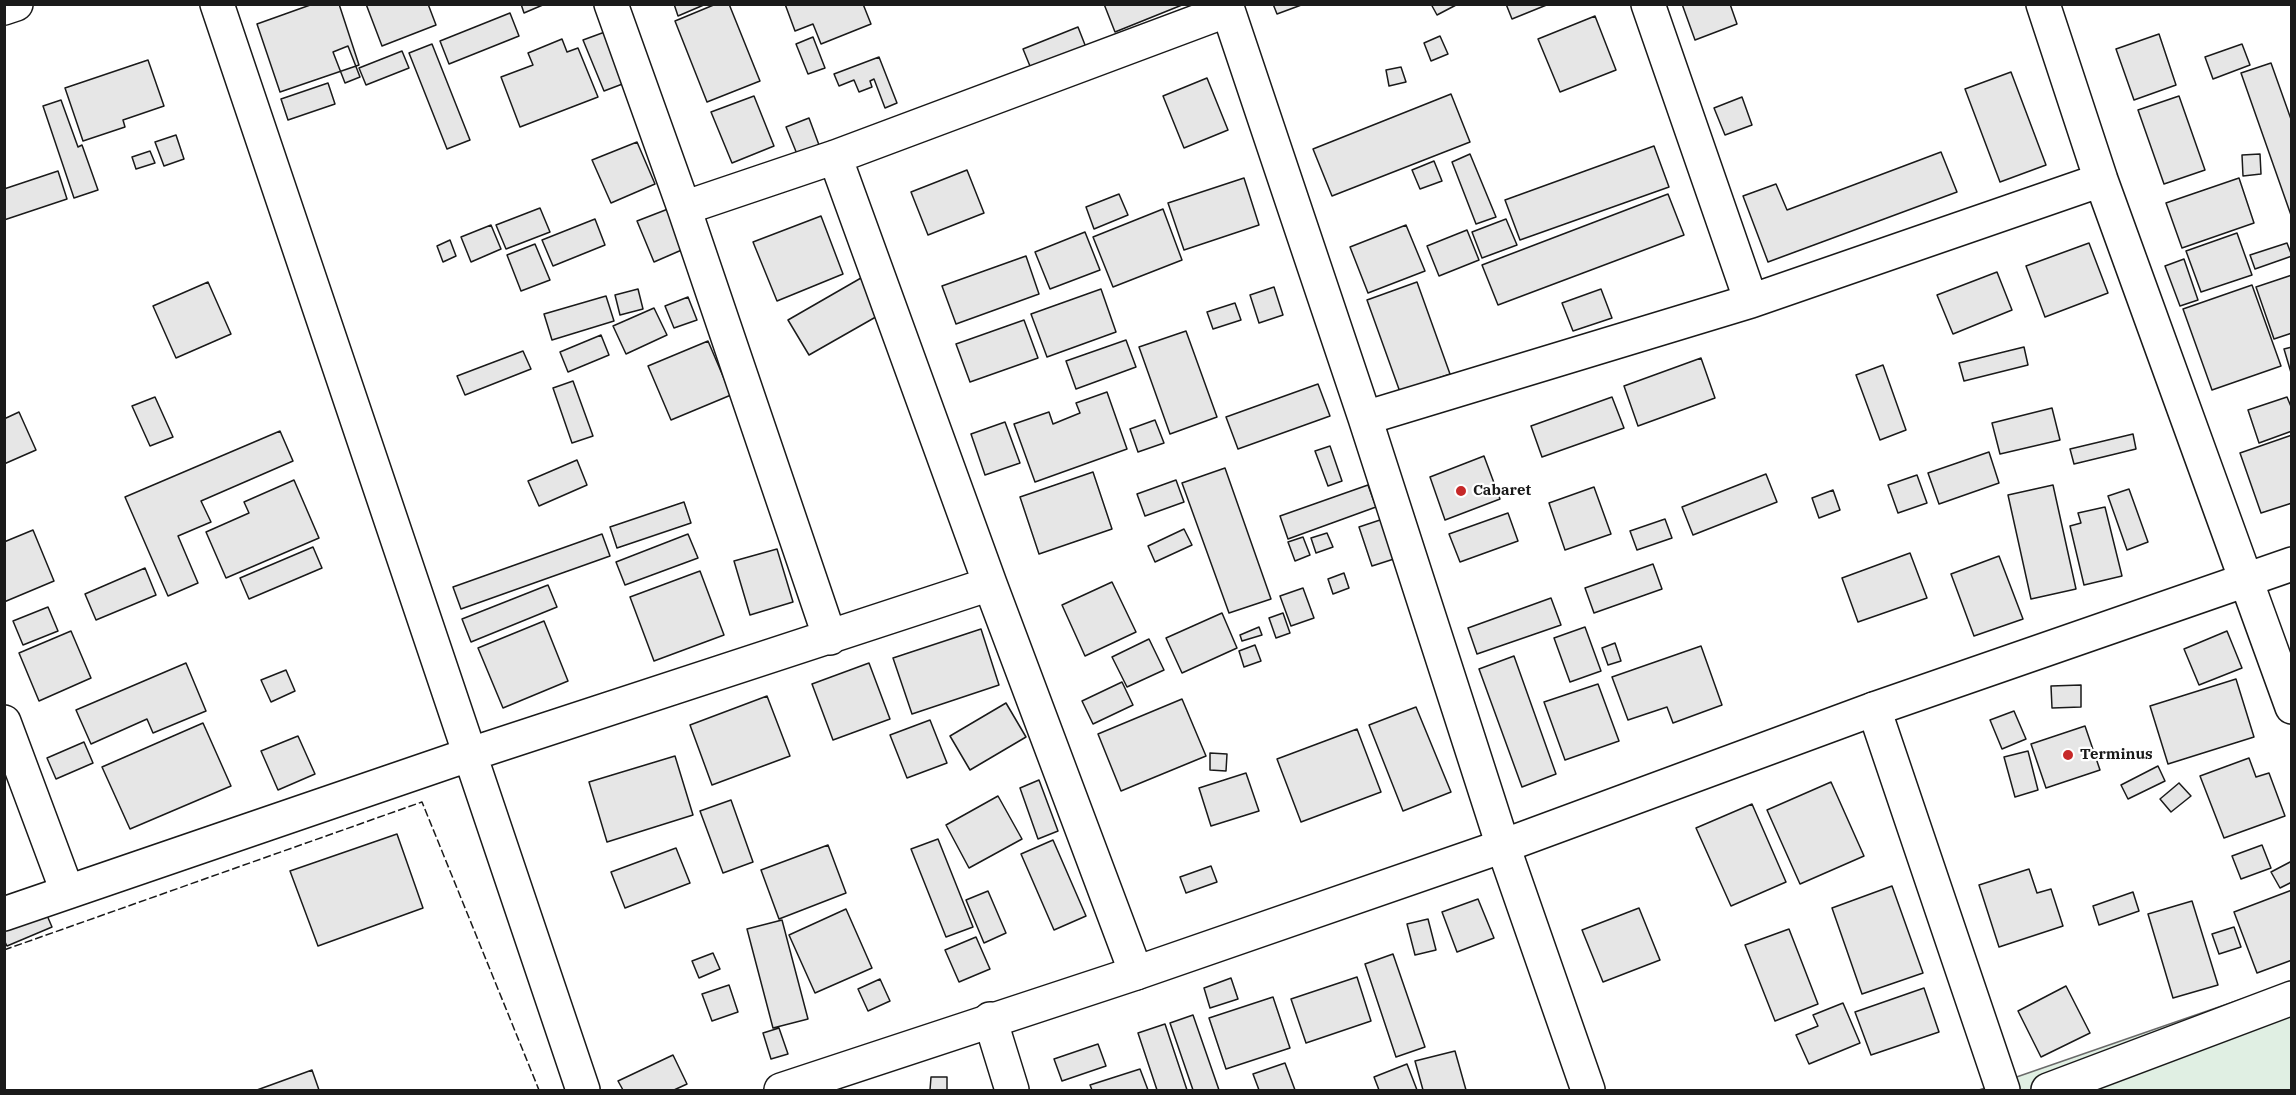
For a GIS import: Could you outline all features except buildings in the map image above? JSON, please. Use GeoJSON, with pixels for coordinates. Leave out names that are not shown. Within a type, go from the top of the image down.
{"type":"FeatureCollection","features":[{"type":"Feature","properties":{"kind":"street"},"geometry":{"type":"LineString","coordinates":[[4,8],[16,4]]}},
{"type":"Feature","properties":{"kind":"street"},"geometry":{"type":"LineString","coordinates":[[217,4],[583,1090]]}},
{"type":"Feature","properties":{"kind":"street"},"geometry":{"type":"LineString","coordinates":[[611,4],[684,208],[830,638]]}},
{"type":"Feature","properties":{"kind":"street"},"geometry":{"type":"LineString","coordinates":[[1648,4],[1751,301]]}},
{"type":"Feature","properties":{"kind":"street"},"geometry":{"type":"LineString","coordinates":[[2043,4],[2101,180],[2248,580],[2292,707]]}},
{"type":"Feature","properties":{"kind":"street"},"geometry":{"type":"LineString","coordinates":[[684,208],[835,157],[1227,7],[1365,418],[1503,846],[1588,1090]]}},
{"type":"Feature","properties":{"kind":"street"},"geometry":{"type":"LineString","coordinates":[[835,157],[990,584],[1136,973]]}},
{"type":"Feature","properties":{"kind":"street"},"geometry":{"type":"LineString","coordinates":[[1365,418],[1751,301],[2101,180]]}},
{"type":"Feature","properties":{"kind":"street"},"geometry":{"type":"LineString","coordinates":[[780,1090],[990,1019],[1136,973],[1503,846],[1874,709],[2292,564]]}},
{"type":"Feature","properties":{"kind":"street"},"geometry":{"type":"LineString","coordinates":[[4,914],[471,754],[990,584]]}},
{"type":"Feature","properties":{"kind":"street"},"geometry":{"type":"LineString","coordinates":[[1874,709],[2003,1090]]}},
{"type":"Feature","properties":{"kind":"street"},"geometry":{"type":"LineString","coordinates":[[4,722],[68,891]]}},
{"type":"Feature","properties":{"kind":"street"},"geometry":{"type":"LineString","coordinates":[[2048,1090],[2292,998]]}},
{"type":"Feature","properties":{"kind":"street"},"geometry":{"type":"LineString","coordinates":[[990,1019],[1012,1090]]}},
{"type":"Feature","properties":{"kind":"green space"},"geometry":{"type":"Polygon","coordinates":[[[2291,982],[2291,1090],[1979,1090],[2291,982]]]}},
{"type":"Feature","properties":{"kind":"fence"},"geometry":{"type":"LineString","coordinates":[[4,950],[422,802],[539,1090]]}},
{"type":"Feature","properties":{"kind":"place","name":"Cabaret"},"geometry":{"type":"Point","coordinates":[1461,491]}},
{"type":"Feature","properties":{"kind":"place","name":"Terminus"},"geometry":{"type":"Point","coordinates":[2068,755]}}]}
